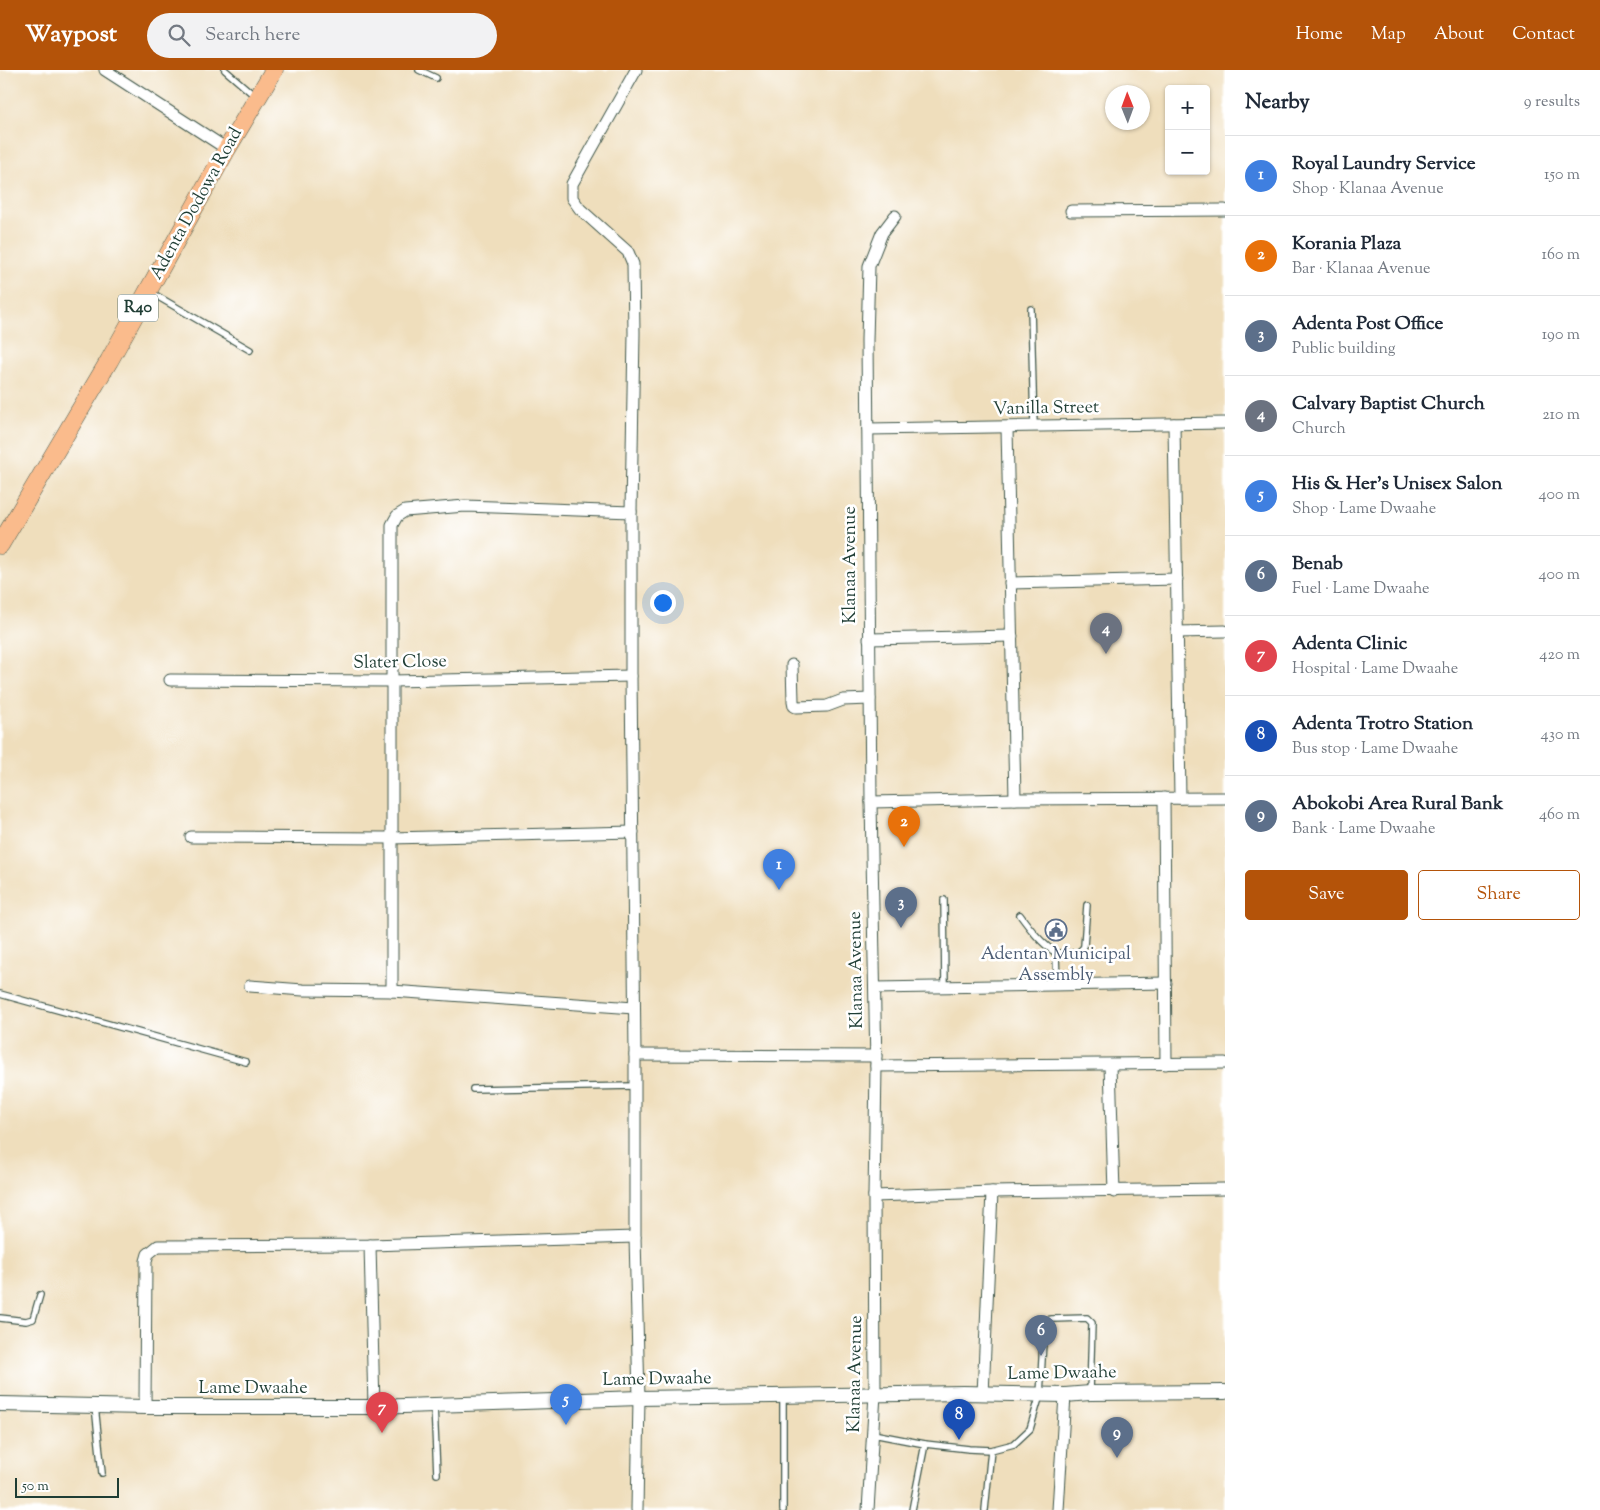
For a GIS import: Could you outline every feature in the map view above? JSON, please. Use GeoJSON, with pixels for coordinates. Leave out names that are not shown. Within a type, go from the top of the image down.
{"type":"FeatureCollection","features":[{"type":"Feature","properties":{"kind":"main road","name":"Adenta Dodowa Road"},"geometry":{"type":"LineString","coordinates":[[0,545],[104,369],[227,149],[274,70]]}},
{"type":"Feature","properties":{"kind":"street"},"geometry":{"type":"LineString","coordinates":[[105,70],[227,149]]}},
{"type":"Feature","properties":{"kind":"street"},"geometry":{"type":"LineString","coordinates":[[636,70],[572,184],[572,198],[580,210],[628,252],[633,264],[631,676],[634,832],[637,1510]]}},
{"type":"Feature","properties":{"kind":"street"},"geometry":{"type":"LineString","coordinates":[[1071,211],[1225,210]]}},
{"type":"Feature","properties":{"kind":"street","name":"Klanaa Avenue"},"geometry":{"type":"LineString","coordinates":[[868,1510],[876,1394],[874,1196],[876,1061],[871,802],[867,340],[869,266],[882,233],[895,216]]}},
{"type":"Feature","properties":{"kind":"street","name":"Vanilla Street"},"geometry":{"type":"LineString","coordinates":[[868,429],[1225,423]]}},
{"type":"Feature","properties":{"kind":"street"},"geometry":{"type":"LineString","coordinates":[[1174,424],[1180,798]]}},
{"type":"Feature","properties":{"kind":"street"},"geometry":{"type":"LineString","coordinates":[[1007,428],[1015,799]]}},
{"type":"Feature","properties":{"kind":"street"},"geometry":{"type":"LineString","coordinates":[[392,991],[392,526],[397,516],[405,511],[465,506],[631,512]]}},
{"type":"Feature","properties":{"kind":"street"},"geometry":{"type":"LineString","coordinates":[[1010,583],[1177,579]]}},
{"type":"Feature","properties":{"kind":"street"},"geometry":{"type":"LineString","coordinates":[[1177,632],[1225,632]]}},
{"type":"Feature","properties":{"kind":"street"},"geometry":{"type":"LineString","coordinates":[[870,639],[1012,636]]}},
{"type":"Feature","properties":{"kind":"street"},"geometry":{"type":"LineString","coordinates":[[792,665],[793,701],[796,707],[827,706],[843,700],[870,699]]}},
{"type":"Feature","properties":{"kind":"street","name":"Slater Close"},"geometry":{"type":"LineString","coordinates":[[170,680],[392,681],[631,676]]}},
{"type":"Feature","properties":{"kind":"street"},"geometry":{"type":"LineString","coordinates":[[1164,798],[1166,1064]]}},
{"type":"Feature","properties":{"kind":"street"},"geometry":{"type":"LineString","coordinates":[[871,802],[1225,798]]}},
{"type":"Feature","properties":{"kind":"street"},"geometry":{"type":"LineString","coordinates":[[191,837],[391,838],[634,832]]}},
{"type":"Feature","properties":{"kind":"street"},"geometry":{"type":"LineString","coordinates":[[875,988],[1166,983]]}},
{"type":"Feature","properties":{"kind":"street"},"geometry":{"type":"LineString","coordinates":[[250,986],[303,990],[392,991],[634,1008]]}},
{"type":"Feature","properties":{"kind":"street"},"geometry":{"type":"LineString","coordinates":[[635,1055],[1110,1065],[1225,1063]]}},
{"type":"Feature","properties":{"kind":"street"},"geometry":{"type":"LineString","coordinates":[[1110,1065],[1114,1192]]}},
{"type":"Feature","properties":{"kind":"street"},"geometry":{"type":"LineString","coordinates":[[874,1196],[992,1192],[1225,1190]]}},
{"type":"Feature","properties":{"kind":"street"},"geometry":{"type":"LineString","coordinates":[[983,1394],[992,1192]]}},
{"type":"Feature","properties":{"kind":"street"},"geometry":{"type":"LineString","coordinates":[[145,1408],[146,1261],[148,1254],[158,1246],[370,1245],[635,1237]]}},
{"type":"Feature","properties":{"kind":"street"},"geometry":{"type":"LineString","coordinates":[[370,1245],[374,1407]]}},
{"type":"Feature","properties":{"kind":"street","name":"Lame Dwaahe"},"geometry":{"type":"LineString","coordinates":[[0,1404],[145,1408],[374,1407],[638,1398],[876,1394],[1065,1395],[1090,1393],[1225,1392]]}},
{"type":"Feature","properties":{"kind":"street"},"geometry":{"type":"LineString","coordinates":[[1058,1510],[1065,1395]]}},
{"type":"Feature","properties":{"kind":"lane"},"geometry":{"type":"LineString","coordinates":[[225,70],[257,99]]}},
{"type":"Feature","properties":{"kind":"lane"},"geometry":{"type":"LineString","coordinates":[[419,70],[436,78]]}},
{"type":"Feature","properties":{"kind":"lane"},"geometry":{"type":"LineString","coordinates":[[148,291],[250,350]]}},
{"type":"Feature","properties":{"kind":"lane"},"geometry":{"type":"LineString","coordinates":[[1031,309],[1034,427]]}},
{"type":"Feature","properties":{"kind":"lane"},"geometry":{"type":"LineString","coordinates":[[944,900],[945,987]]}},
{"type":"Feature","properties":{"kind":"lane"},"geometry":{"type":"LineString","coordinates":[[1020,915],[1035,935],[1056,953],[1078,953],[1084,946],[1087,905]]}},
{"type":"Feature","properties":{"kind":"lane"},"geometry":{"type":"LineString","coordinates":[[1056,953],[1057,985]]}},
{"type":"Feature","properties":{"kind":"lane"},"geometry":{"type":"LineString","coordinates":[[0,994],[246,1062]]}},
{"type":"Feature","properties":{"kind":"lane"},"geometry":{"type":"LineString","coordinates":[[473,1089],[635,1086]]}},
{"type":"Feature","properties":{"kind":"lane"},"geometry":{"type":"LineString","coordinates":[[0,1318],[26,1321],[33,1319],[40,1295]]}},
{"type":"Feature","properties":{"kind":"lane"},"geometry":{"type":"LineString","coordinates":[[873,1434],[925,1444],[969,1449],[991,1450],[1014,1444],[1030,1429],[1040,1395],[1044,1324],[1047,1320],[1052,1319],[1087,1318],[1092,1323],[1090,1393]]}},
{"type":"Feature","properties":{"kind":"lane"},"geometry":{"type":"LineString","coordinates":[[783,1396],[783,1510]]}},
{"type":"Feature","properties":{"kind":"lane"},"geometry":{"type":"LineString","coordinates":[[434,1405],[436,1474]]}},
{"type":"Feature","properties":{"kind":"lane"},"geometry":{"type":"LineString","coordinates":[[96,1406],[102,1473]]}},
{"type":"Feature","properties":{"kind":"lane"},"geometry":{"type":"LineString","coordinates":[[912,1510],[925,1444]]}},
{"type":"Feature","properties":{"kind":"lane"},"geometry":{"type":"LineString","coordinates":[[984,1510],[991,1450]]}},
{"type":"Feature","properties":{"kind":"place","name":"Calvary Baptist Church"},"geometry":{"type":"Point","coordinates":[1106,654]}},
{"type":"Feature","properties":{"kind":"place","name":"Korania Plaza"},"geometry":{"type":"Point","coordinates":[904,847]}},
{"type":"Feature","properties":{"kind":"place","name":"Royal Laundry Service"},"geometry":{"type":"Point","coordinates":[779,890]}},
{"type":"Feature","properties":{"kind":"place","name":"Adenta Post Office"},"geometry":{"type":"Point","coordinates":[901,928]}},
{"type":"Feature","properties":{"kind":"place","name":"Adentan Municipal Assembly"},"geometry":{"type":"Point","coordinates":[1056,930]}},
{"type":"Feature","properties":{"kind":"place","name":"Benab"},"geometry":{"type":"Point","coordinates":[1041,1356]}},
{"type":"Feature","properties":{"kind":"place","name":"His & Her’s Unisex Salon"},"geometry":{"type":"Point","coordinates":[566,1425]}},
{"type":"Feature","properties":{"kind":"place","name":"Adenta Clinic"},"geometry":{"type":"Point","coordinates":[382,1433]}},
{"type":"Feature","properties":{"kind":"place","name":"Adenta Trotro Station"},"geometry":{"type":"Point","coordinates":[959,1440]}},
{"type":"Feature","properties":{"kind":"place","name":"Abokobi Area Rural Bank"},"geometry":{"type":"Point","coordinates":[1117,1458]}}]}
